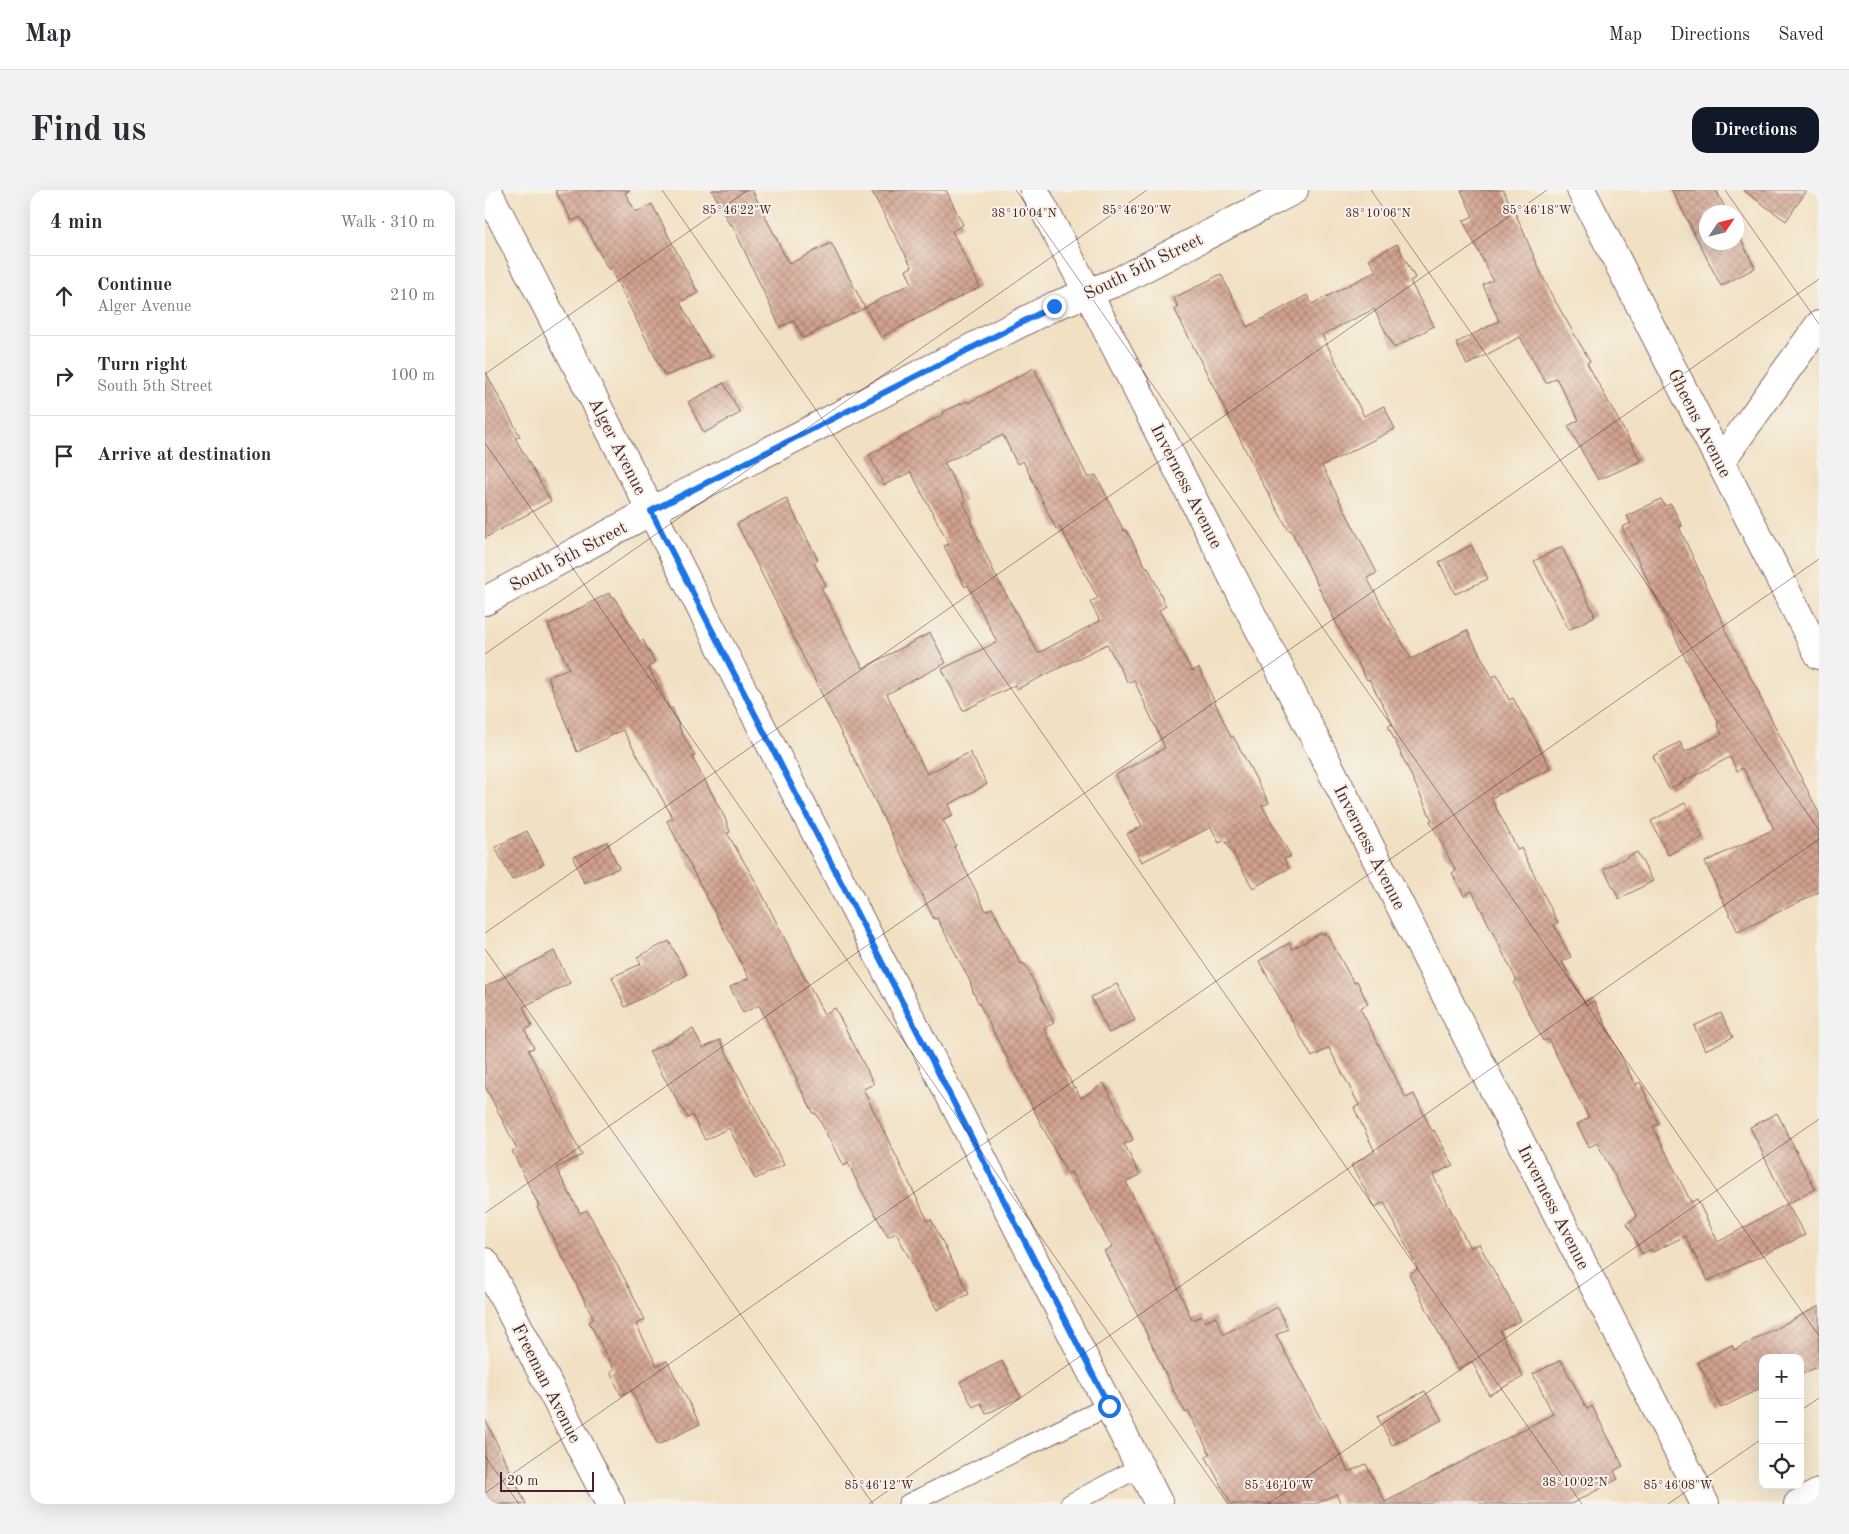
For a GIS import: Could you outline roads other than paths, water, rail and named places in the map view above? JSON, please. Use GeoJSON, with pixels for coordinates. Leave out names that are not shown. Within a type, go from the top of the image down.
{"type":"FeatureCollection","features":[{"type":"Feature","properties":{"kind":"street","name":"Alger Avenue"},"geometry":{"type":"LineString","coordinates":[[487,190],[1159,1504]]}},
{"type":"Feature","properties":{"kind":"street","name":"Inverness Avenue"},"geometry":{"type":"LineString","coordinates":[[1034,190],[1089,293],[1705,1504]]}},
{"type":"Feature","properties":{"kind":"street","name":"South 5th Street"},"geometry":{"type":"LineString","coordinates":[[485,601],[651,511],[1054,306],[1119,281],[1294,190]]}},
{"type":"Feature","properties":{"kind":"street","name":"Gheens Avenue"},"geometry":{"type":"LineString","coordinates":[[1581,190],[1819,655]]}},
{"type":"Feature","properties":{"kind":"street"},"geometry":{"type":"LineString","coordinates":[[1720,462],[1819,325]]}},
{"type":"Feature","properties":{"kind":"street","name":"Freeman Avenue"},"geometry":{"type":"LineString","coordinates":[[485,1262],[610,1504]]}},
{"type":"Feature","properties":{"kind":"street"},"geometry":{"type":"LineString","coordinates":[[1798,1504],[1819,1493]]}},
{"type":"Feature","properties":{"kind":"lane"},"geometry":{"type":"LineString","coordinates":[[908,1504],[1109,1406]]}},
{"type":"Feature","properties":{"kind":"lane"},"geometry":{"type":"LineString","coordinates":[[1070,1504],[1141,1467]]}}]}
